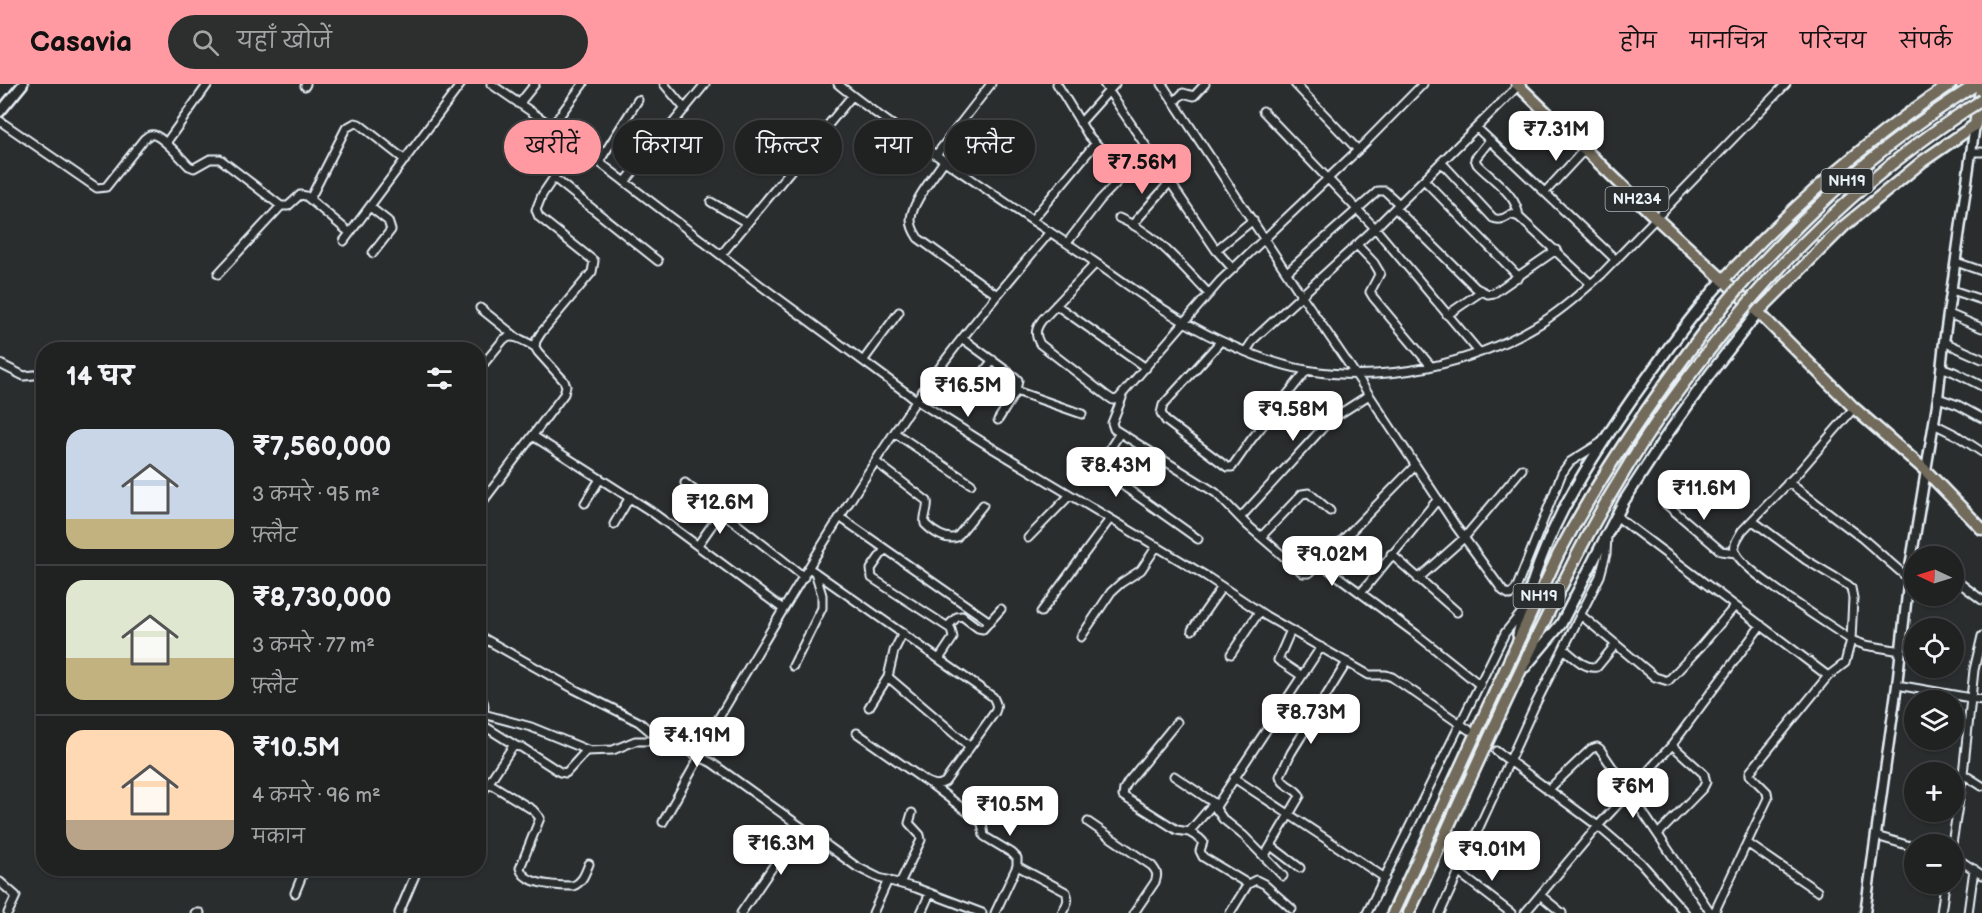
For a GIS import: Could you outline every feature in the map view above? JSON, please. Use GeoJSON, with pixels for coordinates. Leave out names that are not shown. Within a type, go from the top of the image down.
{"type":"FeatureCollection","features":[{"type":"Feature","properties":{"kind":"main road"},"geometry":{"type":"LineString","coordinates":[[1517,643],[1539,561],[1556,522],[1591,458],[1679,332],[1723,280],[1802,201],[1876,138],[1951,84]]}},
{"type":"Feature","properties":{"kind":"main road","name":"NH19"},"geometry":{"type":"LineString","coordinates":[[1393,913],[1558,555],[1583,506],[1673,371],[1744,282],[1812,212],[1917,124],[1977,84]]}},
{"type":"Feature","properties":{"kind":"main road"},"geometry":{"type":"LineString","coordinates":[[1516,678],[1560,624],[1616,516],[1666,436],[1758,312],[1844,226],[1923,161],[1978,123],[1982,84]]}},
{"type":"Feature","properties":{"kind":"main road","name":"NH234"},"geometry":{"type":"LineString","coordinates":[[1518,85],[1758,312]]}},
{"type":"Feature","properties":{"kind":"main road","name":"NH19"},"geometry":{"type":"LineString","coordinates":[[1408,913],[1516,678],[1567,575],[1617,483],[1701,361],[1787,259],[1834,213],[1887,166],[1982,100]]}},
{"type":"Feature","properties":{"kind":"main road"},"geometry":{"type":"LineString","coordinates":[[1758,312],[1854,408],[1925,470],[1982,530]]}},
{"type":"Feature","properties":{"kind":"street"},"geometry":{"type":"LineString","coordinates":[[0,112],[23,84]]}},
{"type":"Feature","properties":{"kind":"street"},"geometry":{"type":"LineString","coordinates":[[166,143],[208,84]]}},
{"type":"Feature","properties":{"kind":"street"},"geometry":{"type":"LineString","coordinates":[[344,241],[461,84]]}},
{"type":"Feature","properties":{"kind":"street"},"geometry":{"type":"LineString","coordinates":[[491,84],[543,120]]}},
{"type":"Feature","properties":{"kind":"street"},"geometry":{"type":"LineString","coordinates":[[519,104],[536,84]]}},
{"type":"Feature","properties":{"kind":"street"},"geometry":{"type":"LineString","coordinates":[[556,120],[583,84]]}},
{"type":"Feature","properties":{"kind":"street"},"geometry":{"type":"LineString","coordinates":[[664,84],[685,109]]}},
{"type":"Feature","properties":{"kind":"street"},"geometry":{"type":"LineString","coordinates":[[625,182],[705,84]]}},
{"type":"Feature","properties":{"kind":"street"},"geometry":{"type":"LineString","coordinates":[[838,84],[944,161],[1067,243],[1136,293],[1184,322],[1221,341],[1284,365],[1356,375],[1378,374],[1430,365],[1479,352],[1501,344],[1543,322],[1570,303],[1616,260],[1786,84]]}},
{"type":"Feature","properties":{"kind":"street"},"geometry":{"type":"LineString","coordinates":[[936,155],[991,84]]}},
{"type":"Feature","properties":{"kind":"street"},"geometry":{"type":"LineString","coordinates":[[1057,84],[1095,144],[1124,174]]}},
{"type":"Feature","properties":{"kind":"street"},"geometry":{"type":"LineString","coordinates":[[1104,84],[1216,250],[1233,269]]}},
{"type":"Feature","properties":{"kind":"street"},"geometry":{"type":"LineString","coordinates":[[1080,123],[1115,84]]}},
{"type":"Feature","properties":{"kind":"street"},"geometry":{"type":"LineString","coordinates":[[1161,84],[1370,395],[1414,466],[1503,591],[1510,595],[1514,593],[1562,473],[1570,462],[1602,442]]}},
{"type":"Feature","properties":{"kind":"street"},"geometry":{"type":"LineString","coordinates":[[1174,102],[1183,93],[1194,96],[1205,84]]}},
{"type":"Feature","properties":{"kind":"street"},"geometry":{"type":"LineString","coordinates":[[1295,84],[1358,150]]}},
{"type":"Feature","properties":{"kind":"street"},"geometry":{"type":"LineString","coordinates":[[1096,263],[1056,305],[1037,327],[1035,333],[1040,344],[1113,400],[1124,395],[1184,322],[1233,269],[1358,150],[1423,84]]}},
{"type":"Feature","properties":{"kind":"street"},"geometry":{"type":"LineString","coordinates":[[1246,351],[1254,339],[1375,228],[1518,85]]}},
{"type":"Feature","properties":{"kind":"street"},"geometry":{"type":"LineString","coordinates":[[721,255],[852,96]]}},
{"type":"Feature","properties":{"kind":"street"},"geometry":{"type":"LineString","coordinates":[[601,159],[639,100]]}},
{"type":"Feature","properties":{"kind":"street"},"geometry":{"type":"LineString","coordinates":[[1263,111],[1375,228],[1479,352]]}},
{"type":"Feature","properties":{"kind":"street"},"geometry":{"type":"LineString","coordinates":[[0,121],[99,189],[106,187],[147,136],[156,136],[194,168],[210,159],[220,159],[281,206],[288,206],[300,195],[306,196],[350,233]]}},
{"type":"Feature","properties":{"kind":"street"},"geometry":{"type":"LineString","coordinates":[[1915,546],[1938,398],[1971,152],[1978,123]]}},
{"type":"Feature","properties":{"kind":"street"},"geometry":{"type":"LineString","coordinates":[[310,199],[350,124],[359,124],[405,160]]}},
{"type":"Feature","properties":{"kind":"street"},"geometry":{"type":"LineString","coordinates":[[1477,128],[1616,260]]}},
{"type":"Feature","properties":{"kind":"street"},"geometry":{"type":"LineString","coordinates":[[1490,140],[1475,159],[1477,164],[1513,198],[1519,209],[1519,217]]}},
{"type":"Feature","properties":{"kind":"street"},"geometry":{"type":"LineString","coordinates":[[1032,220],[1095,144]]}},
{"type":"Feature","properties":{"kind":"street"},"geometry":{"type":"LineString","coordinates":[[1545,192],[1585,149]]}},
{"type":"Feature","properties":{"kind":"street"},"geometry":{"type":"LineString","coordinates":[[1067,243],[1100,200],[1148,150]]}},
{"type":"Feature","properties":{"kind":"street"},"geometry":{"type":"LineString","coordinates":[[1971,152],[1982,152]]}},
{"type":"Feature","properties":{"kind":"street"},"geometry":{"type":"LineString","coordinates":[[944,161],[913,209],[912,229],[918,238],[997,295]]}},
{"type":"Feature","properties":{"kind":"street"},"geometry":{"type":"LineString","coordinates":[[1441,162],[1493,218],[1503,219],[1512,214],[1519,217],[1591,284]]}},
{"type":"Feature","properties":{"kind":"street"},"geometry":{"type":"LineString","coordinates":[[601,164],[916,400],[1157,546],[1259,612],[1369,675],[1392,677],[1469,730]]}},
{"type":"Feature","properties":{"kind":"street"},"geometry":{"type":"LineString","coordinates":[[535,347],[541,333],[592,272],[594,266],[594,261],[589,255],[539,217],[536,210],[537,204],[557,174]]}},
{"type":"Feature","properties":{"kind":"street"},"geometry":{"type":"LineString","coordinates":[[554,178],[658,261]]}},
{"type":"Feature","properties":{"kind":"street"},"geometry":{"type":"LineString","coordinates":[[1424,180],[1519,277]]}},
{"type":"Feature","properties":{"kind":"street"},"geometry":{"type":"LineString","coordinates":[[1133,224],[1170,182]]}},
{"type":"Feature","properties":{"kind":"street"},"geometry":{"type":"LineString","coordinates":[[1287,272],[1381,190],[1387,193],[1476,288],[1482,291],[1494,293],[1556,250]]}},
{"type":"Feature","properties":{"kind":"street"},"geometry":{"type":"LineString","coordinates":[[711,202],[747,223]]}},
{"type":"Feature","properties":{"kind":"street"},"geometry":{"type":"LineString","coordinates":[[218,274],[281,206]]}},
{"type":"Feature","properties":{"kind":"street"},"geometry":{"type":"LineString","coordinates":[[370,207],[388,221],[391,230],[373,253]]}},
{"type":"Feature","properties":{"kind":"street"},"geometry":{"type":"LineString","coordinates":[[1119,218],[1133,224],[1161,244],[1209,294]]}},
{"type":"Feature","properties":{"kind":"street"},"geometry":{"type":"LineString","coordinates":[[1216,250],[1253,220]]}},
{"type":"Feature","properties":{"kind":"street"},"geometry":{"type":"LineString","coordinates":[[663,822],[700,756],[708,736],[783,609],[804,577],[812,570],[841,518],[916,400],[997,295],[1050,232]]}},
{"type":"Feature","properties":{"kind":"street"},"geometry":{"type":"LineString","coordinates":[[1357,245],[1380,273],[1370,292],[1373,297],[1430,365]]}},
{"type":"Feature","properties":{"kind":"street"},"geometry":{"type":"LineString","coordinates":[[1956,262],[1982,272]]}},
{"type":"Feature","properties":{"kind":"street"},"geometry":{"type":"LineString","coordinates":[[1952,290],[1982,300]]}},
{"type":"Feature","properties":{"kind":"street"},"geometry":{"type":"LineString","coordinates":[[1448,315],[1482,291]]}},
{"type":"Feature","properties":{"kind":"street"},"geometry":{"type":"LineString","coordinates":[[1056,305],[1146,368]]}},
{"type":"Feature","properties":{"kind":"street"},"geometry":{"type":"LineString","coordinates":[[480,308],[516,337],[535,347],[566,386],[560,400],[486,498]]}},
{"type":"Feature","properties":{"kind":"street"},"geometry":{"type":"LineString","coordinates":[[863,361],[899,312]]}},
{"type":"Feature","properties":{"kind":"street"},"geometry":{"type":"LineString","coordinates":[[1949,314],[1982,328]]}},
{"type":"Feature","properties":{"kind":"street"},"geometry":{"type":"LineString","coordinates":[[486,361],[504,339],[509,336],[516,337]]}},
{"type":"Feature","properties":{"kind":"street"},"geometry":{"type":"LineString","coordinates":[[963,339],[1018,381],[1016,391],[998,420]]}},
{"type":"Feature","properties":{"kind":"street"},"geometry":{"type":"LineString","coordinates":[[1221,341],[1163,405],[1161,413],[1166,422],[1227,467],[1232,467],[1236,463],[1251,440],[1307,370]]}},
{"type":"Feature","properties":{"kind":"street"},"geometry":{"type":"LineString","coordinates":[[1944,342],[1982,359]]}},
{"type":"Feature","properties":{"kind":"street"},"geometry":{"type":"LineString","coordinates":[[965,396],[993,360]]}},
{"type":"Feature","properties":{"kind":"street"},"geometry":{"type":"LineString","coordinates":[[0,364],[24,376],[36,375]]}},
{"type":"Feature","properties":{"kind":"street"},"geometry":{"type":"LineString","coordinates":[[1942,368],[1982,386]]}},
{"type":"Feature","properties":{"kind":"street"},"geometry":{"type":"LineString","coordinates":[[1016,391],[1082,414]]}},
{"type":"Feature","properties":{"kind":"street"},"geometry":{"type":"LineString","coordinates":[[1124,395],[1112,426],[1216,493],[1240,518],[1303,573],[1309,573],[1323,562],[1414,466]]}},
{"type":"Feature","properties":{"kind":"street"},"geometry":{"type":"LineString","coordinates":[[1240,518],[1330,420],[1370,395]]}},
{"type":"Feature","properties":{"kind":"street"},"geometry":{"type":"LineString","coordinates":[[1938,398],[1958,405],[1982,418]]}},
{"type":"Feature","properties":{"kind":"street"},"geometry":{"type":"LineString","coordinates":[[1854,408],[1753,520],[1736,540],[1734,547],[1736,553],[1749,567],[1851,640],[1864,645],[1901,651]]}},
{"type":"Feature","properties":{"kind":"street"},"geometry":{"type":"LineString","coordinates":[[1934,424],[1982,452]]}},
{"type":"Feature","properties":{"kind":"street"},"geometry":{"type":"LineString","coordinates":[[895,433],[971,484]]}},
{"type":"Feature","properties":{"kind":"street"},"geometry":{"type":"LineString","coordinates":[[1120,433],[1100,464],[1101,470],[1198,539]]}},
{"type":"Feature","properties":{"kind":"street"},"geometry":{"type":"LineString","coordinates":[[533,436],[630,497],[783,609]]}},
{"type":"Feature","properties":{"kind":"street"},"geometry":{"type":"LineString","coordinates":[[876,462],[927,501],[925,524],[945,538],[957,537],[983,505]]}},
{"type":"Feature","properties":{"kind":"street"},"geometry":{"type":"LineString","coordinates":[[1418,579],[1464,538],[1522,470]]}},
{"type":"Feature","properties":{"kind":"street"},"geometry":{"type":"LineString","coordinates":[[585,502],[600,479]]}},
{"type":"Feature","properties":{"kind":"street"},"geometry":{"type":"LineString","coordinates":[[1788,482],[1862,538],[1904,575]]}},
{"type":"Feature","properties":{"kind":"street"},"geometry":{"type":"LineString","coordinates":[[685,483],[804,577]]}},
{"type":"Feature","properties":{"kind":"street"},"geometry":{"type":"LineString","coordinates":[[1261,537],[1302,494],[1309,493],[1330,511]]}},
{"type":"Feature","properties":{"kind":"street"},"geometry":{"type":"LineString","coordinates":[[1028,538],[1070,495]]}},
{"type":"Feature","properties":{"kind":"street"},"geometry":{"type":"LineString","coordinates":[[614,524],[630,497]]}},
{"type":"Feature","properties":{"kind":"street"},"geometry":{"type":"LineString","coordinates":[[1361,593],[1438,500]]}},
{"type":"Feature","properties":{"kind":"street"},"geometry":{"type":"LineString","coordinates":[[1666,504],[1721,551],[1736,553]]}},
{"type":"Feature","properties":{"kind":"street"},"geometry":{"type":"LineString","coordinates":[[698,545],[721,512]]}},
{"type":"Feature","properties":{"kind":"street"},"geometry":{"type":"LineString","coordinates":[[1616,516],[1828,676]]}},
{"type":"Feature","properties":{"kind":"street"},"geometry":{"type":"LineString","coordinates":[[841,518],[990,622]]}},
{"type":"Feature","properties":{"kind":"street"},"geometry":{"type":"LineString","coordinates":[[1041,612],[1110,519]]}},
{"type":"Feature","properties":{"kind":"street"},"geometry":{"type":"LineString","coordinates":[[1548,790],[1591,749],[1597,747],[1600,749],[1712,913],[1768,798],[1767,792],[1750,775],[1750,772],[1828,676],[1845,663],[1851,640],[1854,598],[1851,588],[1842,580],[1806,560],[1753,520]]}},
{"type":"Feature","properties":{"kind":"street"},"geometry":{"type":"LineString","coordinates":[[1440,913],[1544,687],[1582,616],[1600,576],[1606,554],[1608,532]]}},
{"type":"Feature","properties":{"kind":"street"},"geometry":{"type":"LineString","coordinates":[[1081,636],[1111,592],[1141,570],[1157,546]]}},
{"type":"Feature","properties":{"kind":"street"},"geometry":{"type":"LineString","coordinates":[[885,549],[871,568],[872,578],[948,626],[953,633],[953,638],[939,658]]}},
{"type":"Feature","properties":{"kind":"street"},"geometry":{"type":"LineString","coordinates":[[1391,554],[1457,612]]}},
{"type":"Feature","properties":{"kind":"street"},"geometry":{"type":"LineString","coordinates":[[1323,562],[1327,569],[1416,634],[1480,685]]}},
{"type":"Feature","properties":{"kind":"street"},"geometry":{"type":"LineString","coordinates":[[812,570],[993,697],[997,708],[995,712],[945,782],[940,785],[932,784]]}},
{"type":"Feature","properties":{"kind":"street"},"geometry":{"type":"LineString","coordinates":[[793,666],[820,617],[822,608],[822,595],[812,570]]}},
{"type":"Feature","properties":{"kind":"street"},"geometry":{"type":"LineString","coordinates":[[1964,586],[1982,600]]}},
{"type":"Feature","properties":{"kind":"street"},"geometry":{"type":"LineString","coordinates":[[1192,630],[1222,587]]}},
{"type":"Feature","properties":{"kind":"street"},"geometry":{"type":"LineString","coordinates":[[1582,616],[1655,676],[1668,681],[1735,606]]}},
{"type":"Feature","properties":{"kind":"street"},"geometry":{"type":"LineString","coordinates":[[1865,913],[1906,606]]}},
{"type":"Feature","properties":{"kind":"street"},"geometry":{"type":"LineString","coordinates":[[948,626],[957,617],[962,616],[983,629],[1001,609]]}},
{"type":"Feature","properties":{"kind":"street"},"geometry":{"type":"LineString","coordinates":[[1367,913],[1505,633],[1524,610]]}},
{"type":"Feature","properties":{"kind":"street"},"geometry":{"type":"LineString","coordinates":[[1231,654],[1259,612]]}},
{"type":"Feature","properties":{"kind":"street"},"geometry":{"type":"LineString","coordinates":[[1525,913],[1598,826],[1672,745],[1761,625]]}},
{"type":"Feature","properties":{"kind":"street"},"geometry":{"type":"LineString","coordinates":[[1291,630],[1278,660],[1302,676]]}},
{"type":"Feature","properties":{"kind":"street"},"geometry":{"type":"LineString","coordinates":[[869,707],[888,676],[894,651],[903,633]]}},
{"type":"Feature","properties":{"kind":"street"},"geometry":{"type":"LineString","coordinates":[[1964,766],[1974,670],[1982,636]]}},
{"type":"Feature","properties":{"kind":"street"},"geometry":{"type":"LineString","coordinates":[[486,640],[574,689],[639,722],[664,744]]}},
{"type":"Feature","properties":{"kind":"street"},"geometry":{"type":"LineString","coordinates":[[1564,649],[1583,664],[1594,668],[1616,644]]}},
{"type":"Feature","properties":{"kind":"street"},"geometry":{"type":"LineString","coordinates":[[1189,832],[1215,804],[1234,778],[1321,647]]}},
{"type":"Feature","properties":{"kind":"street"},"geometry":{"type":"LineString","coordinates":[[1264,856],[1300,796],[1282,781],[1280,776],[1347,662]]}},
{"type":"Feature","properties":{"kind":"street"},"geometry":{"type":"LineString","coordinates":[[888,676],[970,747]]}},
{"type":"Feature","properties":{"kind":"street"},"geometry":{"type":"LineString","coordinates":[[1897,686],[1982,700]]}},
{"type":"Feature","properties":{"kind":"street"},"geometry":{"type":"LineString","coordinates":[[486,719],[531,727],[590,750],[613,750],[635,741],[649,741],[682,748],[700,756],[857,867],[982,913]]}},
{"type":"Feature","properties":{"kind":"street"},"geometry":{"type":"LineString","coordinates":[[1177,722],[1134,775],[1123,792],[1125,798],[1177,830],[1189,832],[1201,839],[1203,842],[1200,851],[1203,857],[1248,884]]}},
{"type":"Feature","properties":{"kind":"street"},"geometry":{"type":"LineString","coordinates":[[486,723],[516,746],[560,772],[566,773],[582,754],[590,750]]}},
{"type":"Feature","properties":{"kind":"street"},"geometry":{"type":"LineString","coordinates":[[857,733],[932,784],[982,823],[984,836],[1012,852],[1017,858],[1017,866],[995,913]]}},
{"type":"Feature","properties":{"kind":"street"},"geometry":{"type":"LineString","coordinates":[[1658,834],[1703,788],[1706,782],[1704,774],[1672,745]]}},
{"type":"Feature","properties":{"kind":"street"},"geometry":{"type":"LineString","coordinates":[[486,787],[510,749],[516,746]]}},
{"type":"Feature","properties":{"kind":"street"},"geometry":{"type":"LineString","coordinates":[[1496,751],[1598,826],[1641,863],[1684,913]]}},
{"type":"Feature","properties":{"kind":"street"},"geometry":{"type":"LineString","coordinates":[[1964,775],[1982,786]]}},
{"type":"Feature","properties":{"kind":"street"},"geometry":{"type":"LineString","coordinates":[[1174,776],[1215,804],[1217,812],[1283,876]]}},
{"type":"Feature","properties":{"kind":"street"},"geometry":{"type":"LineString","coordinates":[[1234,778],[1385,878]]}},
{"type":"Feature","properties":{"kind":"street"},"geometry":{"type":"LineString","coordinates":[[489,783],[533,810],[540,818],[520,868],[525,878],[532,881],[573,886],[582,879],[590,864]]}},
{"type":"Feature","properties":{"kind":"street"},"geometry":{"type":"LineString","coordinates":[[900,883],[921,840],[909,823],[912,813]]}},
{"type":"Feature","properties":{"kind":"street"},"geometry":{"type":"LineString","coordinates":[[1088,822],[1156,871],[1155,882],[1134,913]]}},
{"type":"Feature","properties":{"kind":"street"},"geometry":{"type":"LineString","coordinates":[[741,913],[800,827]]}},
{"type":"Feature","properties":{"kind":"street"},"geometry":{"type":"LineString","coordinates":[[1876,836],[1904,845]]}},
{"type":"Feature","properties":{"kind":"street"},"geometry":{"type":"LineString","coordinates":[[1747,843],[1816,891]]}},
{"type":"Feature","properties":{"kind":"street"},"geometry":{"type":"LineString","coordinates":[[1271,846],[1300,868]]}},
{"type":"Feature","properties":{"kind":"street"},"geometry":{"type":"LineString","coordinates":[[1964,864],[1982,875]]}},
{"type":"Feature","properties":{"kind":"street"},"geometry":{"type":"LineString","coordinates":[[1017,866],[1066,892],[1069,898],[1062,913]]}},
{"type":"Feature","properties":{"kind":"street"},"geometry":{"type":"LineString","coordinates":[[1968,913],[1974,869]]}},
{"type":"Feature","properties":{"kind":"street"},"geometry":{"type":"LineString","coordinates":[[1458,872],[1511,913]]}},
{"type":"Feature","properties":{"kind":"street"},"geometry":{"type":"LineString","coordinates":[[295,893],[302,876]]}},
{"type":"Feature","properties":{"kind":"street"},"geometry":{"type":"LineString","coordinates":[[399,913],[415,876]]}},
{"type":"Feature","properties":{"kind":"street"},"geometry":{"type":"LineString","coordinates":[[873,913],[888,880]]}},
{"type":"Feature","properties":{"kind":"street"},"geometry":{"type":"LineString","coordinates":[[1230,913],[1250,881],[1259,880],[1292,909]]}},
{"type":"Feature","properties":{"kind":"street"},"geometry":{"type":"LineString","coordinates":[[0,882],[16,896],[8,913]]}},
{"type":"Feature","properties":{"kind":"street"},"geometry":{"type":"LineString","coordinates":[[921,913],[930,892]]}},
{"type":"Feature","properties":{"kind":"street"},"geometry":{"type":"LineString","coordinates":[[1941,913],[1944,894]]}},
{"type":"Feature","properties":{"kind":"street"},"geometry":{"type":"LineString","coordinates":[[1540,895],[1562,913]]}},
{"type":"Feature","properties":{"kind":"street"},"geometry":{"type":"LineString","coordinates":[[195,913],[200,913]]}},
{"type":"Feature","properties":{"kind":"tunnel"},"geometry":{"type":"LineString","coordinates":[[1472,733],[1496,751]]}}]}
